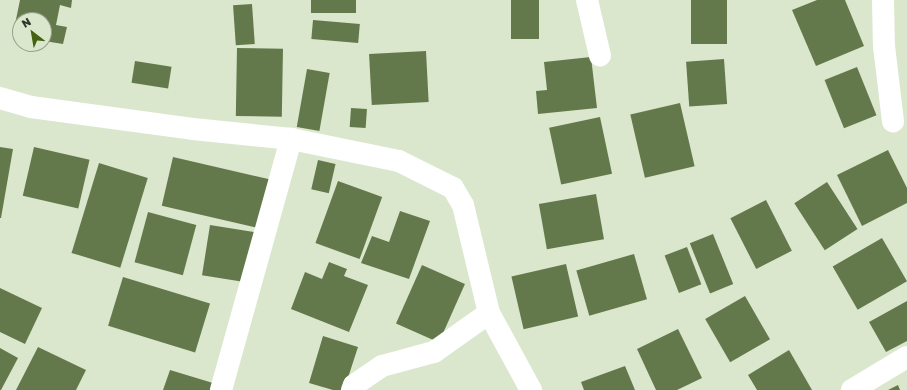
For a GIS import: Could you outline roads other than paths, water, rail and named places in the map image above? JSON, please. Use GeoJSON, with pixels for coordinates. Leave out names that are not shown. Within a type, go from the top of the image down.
{"type":"FeatureCollection","features":[{"type":"Feature","properties":{"kind":"street"},"geometry":{"type":"LineString","coordinates":[[587,0],[600,56]]}},
{"type":"Feature","properties":{"kind":"street"},"geometry":{"type":"LineString","coordinates":[[883,0],[884,46],[893,121]]}},
{"type":"Feature","properties":{"kind":"street"},"geometry":{"type":"LineString","coordinates":[[0,98],[31,107],[193,129],[290,138],[399,161],[453,188],[463,205],[489,313],[531,390]]}},
{"type":"Feature","properties":{"kind":"street"},"geometry":{"type":"LineString","coordinates":[[221,390],[290,138]]}},
{"type":"Feature","properties":{"kind":"street"},"geometry":{"type":"LineString","coordinates":[[352,390],[354,385],[382,366],[434,352],[489,313]]}},
{"type":"Feature","properties":{"kind":"street"},"geometry":{"type":"LineString","coordinates":[[852,390],[907,357]]}}]}
